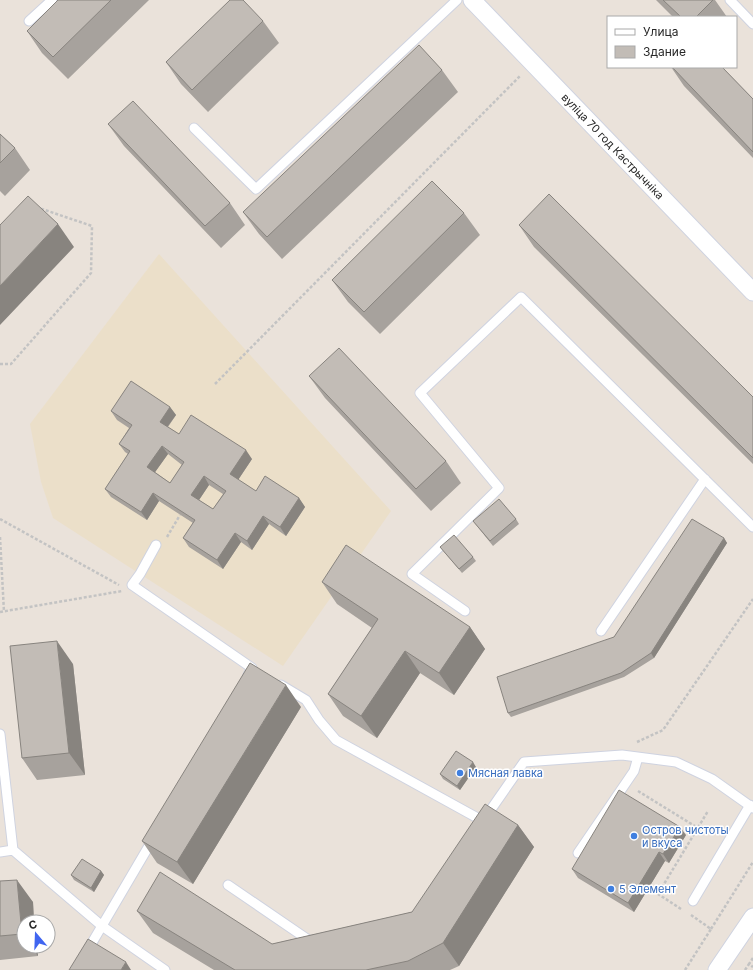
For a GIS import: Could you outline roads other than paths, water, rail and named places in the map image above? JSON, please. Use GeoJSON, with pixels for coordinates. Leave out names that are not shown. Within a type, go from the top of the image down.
{"type":"FeatureCollection","features":[{"type":"Feature","properties":{"kind":"street","name":"вуліца 70 год Кастрычніка"},"geometry":{"type":"LineString","coordinates":[[472,0],[753,292]]}},
{"type":"Feature","properties":{"kind":"street"},"geometry":{"type":"LineString","coordinates":[[718,970],[753,917]]}},
{"type":"Feature","properties":{"kind":"lane"},"geometry":{"type":"LineString","coordinates":[[30,21],[52,0]]}},
{"type":"Feature","properties":{"kind":"lane"},"geometry":{"type":"LineString","coordinates":[[194,128],[256,189],[457,0]]}},
{"type":"Feature","properties":{"kind":"lane"},"geometry":{"type":"LineString","coordinates":[[730,0],[753,24]]}},
{"type":"Feature","properties":{"kind":"lane"},"geometry":{"type":"LineString","coordinates":[[465,611],[412,574],[499,488],[420,393],[521,297],[753,527]]}},
{"type":"Feature","properties":{"kind":"lane"},"geometry":{"type":"LineString","coordinates":[[601,631],[705,479]]}},
{"type":"Feature","properties":{"kind":"lane"},"geometry":{"type":"LineString","coordinates":[[160,544],[132,585],[133,589],[255,670],[244,682]]}},
{"type":"Feature","properties":{"kind":"lane"},"geometry":{"type":"LineString","coordinates":[[272,680],[306,700],[319,720],[336,740],[481,824],[524,762],[622,755],[676,762],[712,779],[752,806],[693,901]]}},
{"type":"Feature","properties":{"kind":"lane"},"geometry":{"type":"LineString","coordinates":[[0,734],[13,850],[102,926],[165,970]]}},
{"type":"Feature","properties":{"kind":"lane"},"geometry":{"type":"LineString","coordinates":[[578,853],[634,771],[638,757]]}},
{"type":"Feature","properties":{"kind":"lane"},"geometry":{"type":"LineString","coordinates":[[76,970],[157,831]]}},
{"type":"Feature","properties":{"kind":"lane"},"geometry":{"type":"LineString","coordinates":[[0,852],[13,850]]}},
{"type":"Feature","properties":{"kind":"lane"},"geometry":{"type":"LineString","coordinates":[[228,885],[310,941],[326,938]]}},
{"type":"Feature","properties":{"kind":"place","name":"Мясная лавка"},"geometry":{"type":"Point","coordinates":[460,773]}},
{"type":"Feature","properties":{"kind":"place","name":"Остров чистоты и вкуса"},"geometry":{"type":"Point","coordinates":[634,836]}},
{"type":"Feature","properties":{"kind":"place","name":"5 Элемент"},"geometry":{"type":"Point","coordinates":[611,889]}}]}
